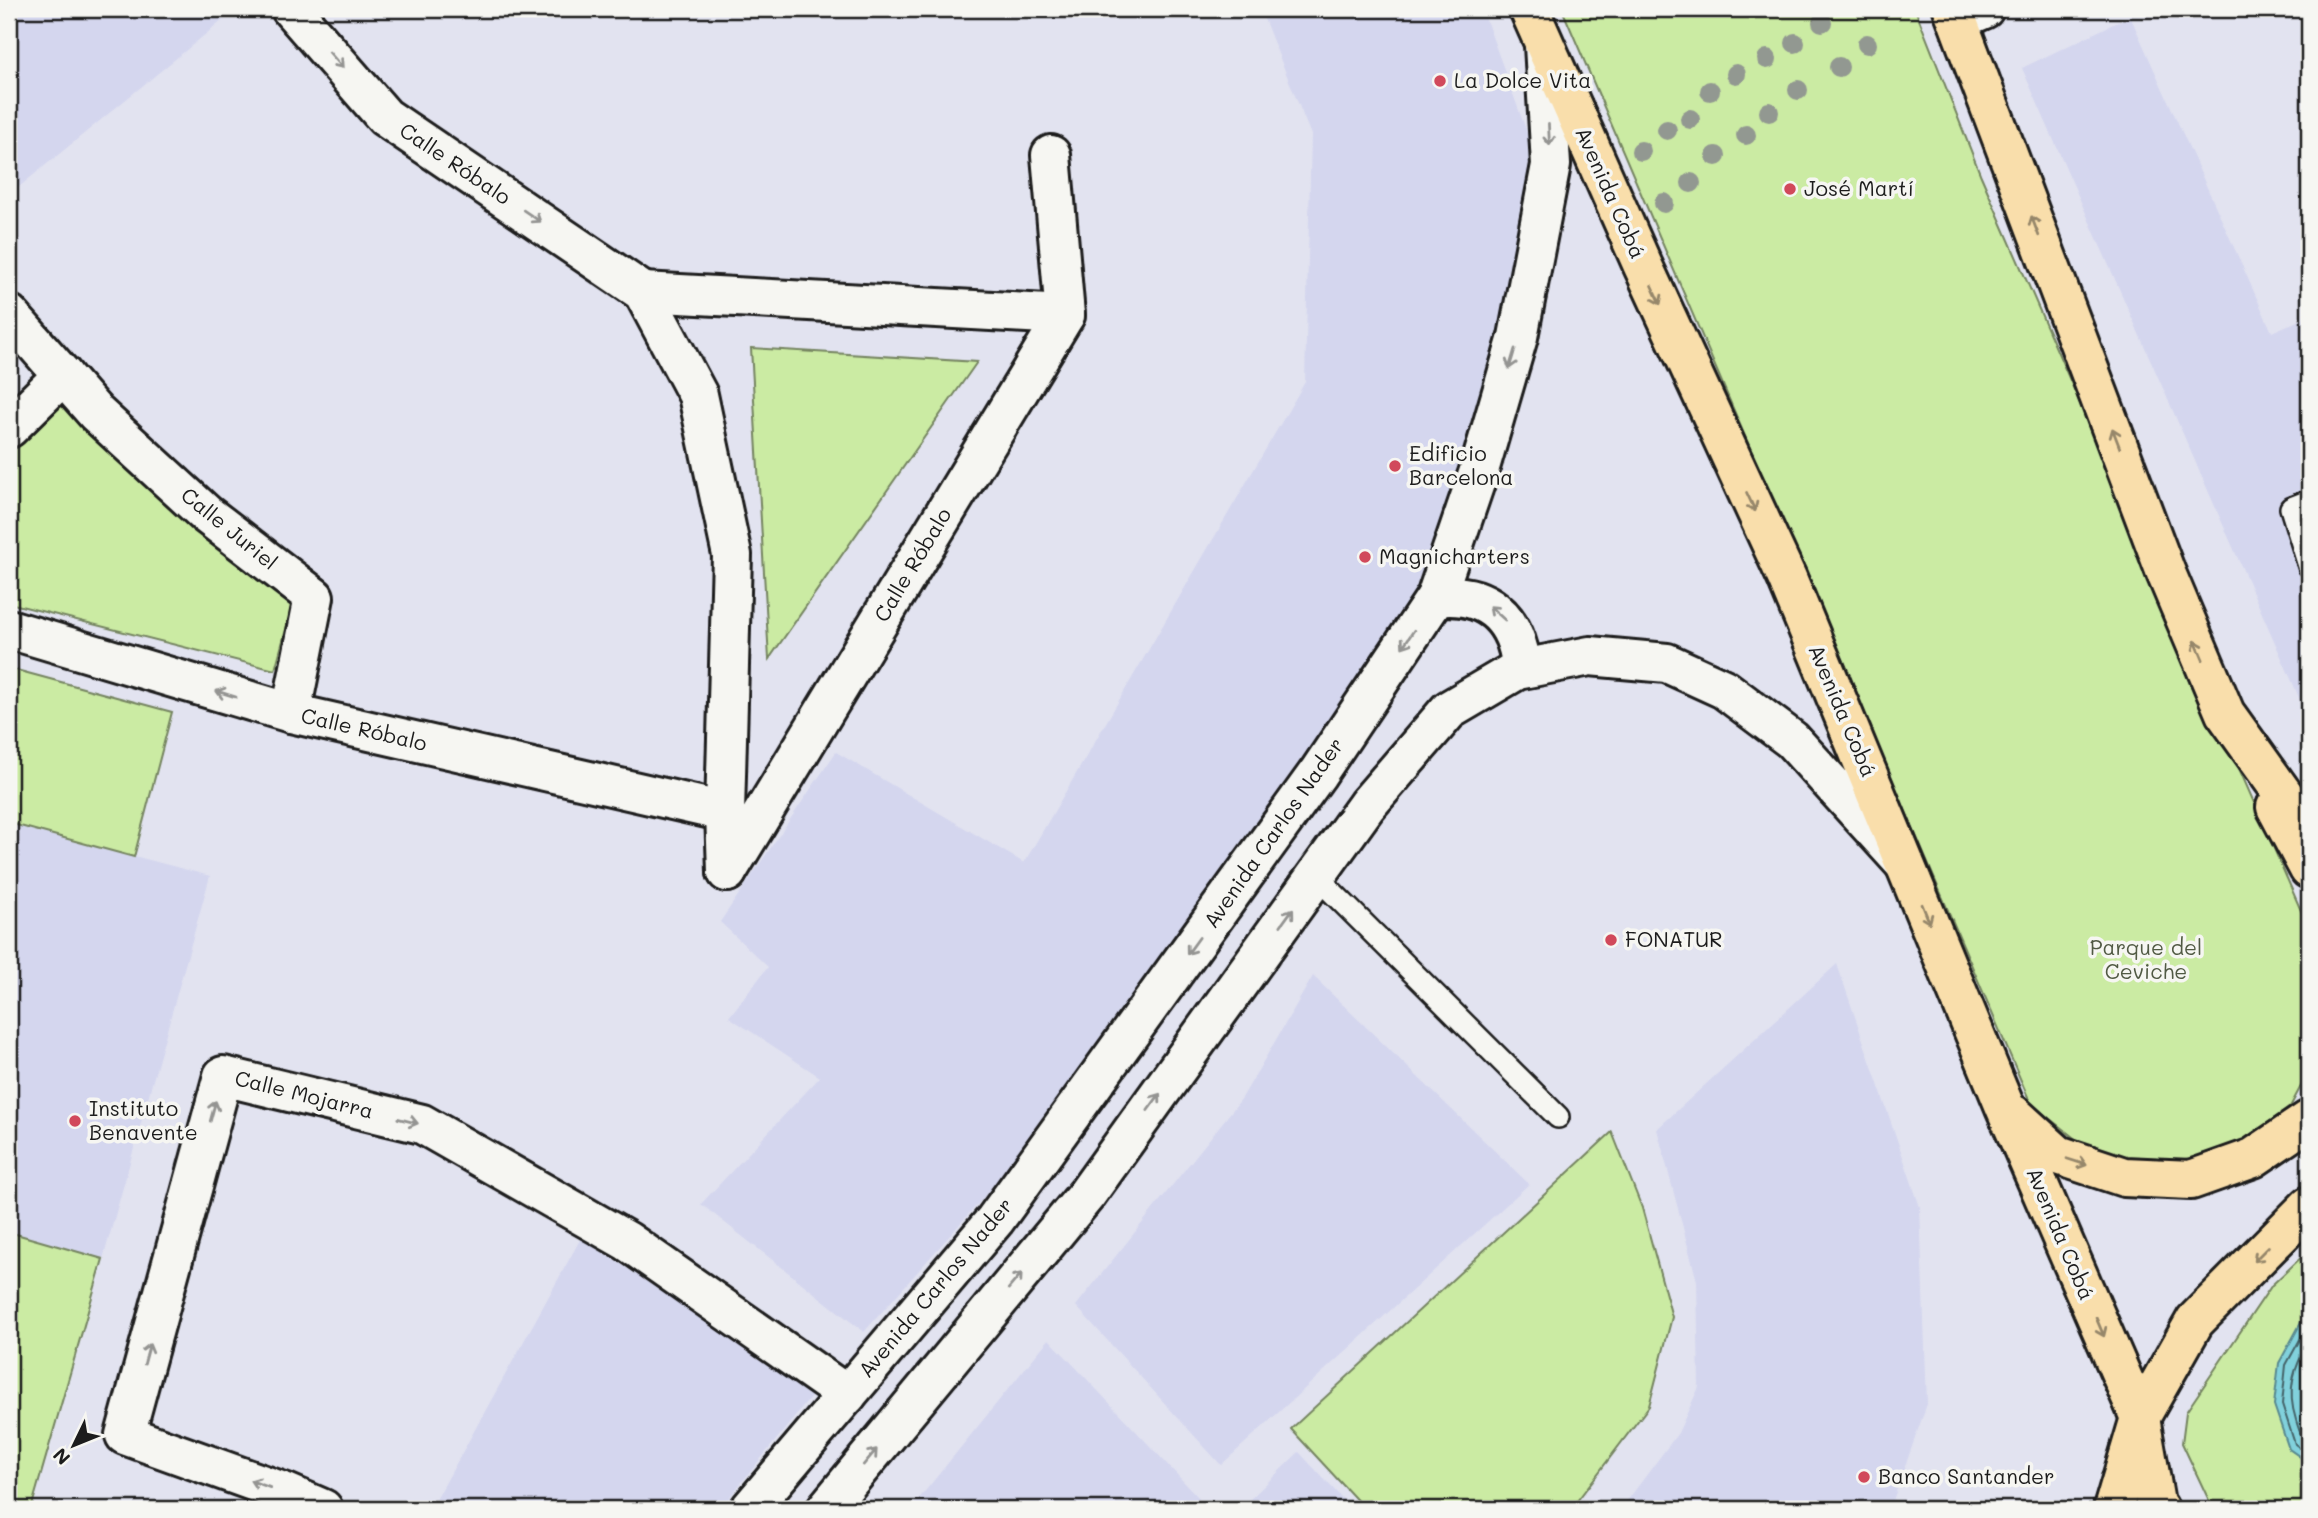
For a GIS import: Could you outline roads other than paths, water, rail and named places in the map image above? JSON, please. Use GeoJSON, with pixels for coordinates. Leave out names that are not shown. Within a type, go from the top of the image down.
{"type":"FeatureCollection","features":[{"type":"Feature","properties":{"kind":"main road"},"geometry":{"type":"LineString","coordinates":[[1965,12],[2166,573],[2225,713],[2309,869]]}},
{"type":"Feature","properties":{"kind":"main road","name":"Avenida Cobá"},"geometry":{"type":"LineString","coordinates":[[1536,26],[1648,278],[1787,579],[2005,1107],[2140,1418],[2155,1503],[2159,1509]]}},
{"type":"Feature","properties":{"kind":"main road"},"geometry":{"type":"LineString","coordinates":[[2225,713],[2303,815]]}},
{"type":"Feature","properties":{"kind":"main road"},"geometry":{"type":"LineString","coordinates":[[2005,1107],[2058,1155],[2124,1177],[2191,1180],[2253,1158],[2309,1120]]}},
{"type":"Feature","properties":{"kind":"main road"},"geometry":{"type":"LineString","coordinates":[[2113,1509],[2140,1418],[2195,1321],[2309,1206]]}},
{"type":"Feature","properties":{"kind":"street","name":"Calle Róbalo"},"geometry":{"type":"LineString","coordinates":[[291,9],[385,117],[643,292],[698,395],[732,555],[725,812],[727,872],[1065,315]]}},
{"type":"Feature","properties":{"kind":"street","name":"Avenida Carlos Nader"},"geometry":{"type":"LineString","coordinates":[[750,1509],[996,1220],[1318,773],[1436,597],[1479,471],[1518,337],[1551,165],[1536,26]]}},
{"type":"Feature","properties":{"kind":"street"},"geometry":{"type":"LineString","coordinates":[[643,292],[1065,315],[1051,155]]}},
{"type":"Feature","properties":{"kind":"street","name":"Calle Juriel"},"geometry":{"type":"LineString","coordinates":[[9,314],[96,413],[205,514],[314,597],[291,713]]}},
{"type":"Feature","properties":{"kind":"street"},"geometry":{"type":"LineString","coordinates":[[9,428],[63,375]]}},
{"type":"Feature","properties":{"kind":"street"},"geometry":{"type":"LineString","coordinates":[[1436,597],[1454,595],[1472,598],[1489,606],[1503,618],[1519,647],[1521,664],[1517,670]]}},
{"type":"Feature","properties":{"kind":"street","name":"Calle Róbalo"},"geometry":{"type":"LineString","coordinates":[[9,629],[291,713],[725,812]]}},
{"type":"Feature","properties":{"kind":"street"},"geometry":{"type":"LineString","coordinates":[[826,1509],[1087,1194],[1367,806],[1448,710],[1517,670],[1590,656],[1667,663],[1724,689],[1792,740],[1906,865]]}},
{"type":"Feature","properties":{"kind":"street","name":"Calle Mojarra"},"geometry":{"type":"LineString","coordinates":[[323,1509],[125,1435],[223,1076],[422,1124],[627,1241],[847,1395]]}},
{"type":"Feature","properties":{"kind":"lane"},"geometry":{"type":"LineString","coordinates":[[2309,501],[2291,508],[2309,566]]}},
{"type":"Feature","properties":{"kind":"lane"},"geometry":{"type":"LineString","coordinates":[[1316,876],[1558,1117]]}},
{"type":"Feature","properties":{"kind":"water"},"geometry":{"type":"Polygon","coordinates":[[[2309,1308],[2309,1463],[2289,1449],[2274,1405],[2279,1363],[2309,1308]]]}},
{"type":"Feature","properties":{"kind":"place","name":"La Dolce Vita"},"geometry":{"type":"Point","coordinates":[1440,81]}},
{"type":"Feature","properties":{"kind":"place","name":"José Martí"},"geometry":{"type":"Point","coordinates":[1790,189]}},
{"type":"Feature","properties":{"kind":"place","name":"Edificio Barcelona"},"geometry":{"type":"Point","coordinates":[1395,466]}},
{"type":"Feature","properties":{"kind":"place","name":"Magnicharters"},"geometry":{"type":"Point","coordinates":[1365,557]}},
{"type":"Feature","properties":{"kind":"place","name":"FONATUR"},"geometry":{"type":"Point","coordinates":[1611,940]}},
{"type":"Feature","properties":{"kind":"place","name":"Instituto Benavente"},"geometry":{"type":"Point","coordinates":[75,1121]}},
{"type":"Feature","properties":{"kind":"place","name":"Banco Santander"},"geometry":{"type":"Point","coordinates":[1864,1477]}},
{"type":"Feature","properties":{"kind":"park label","name":"Parque del Ceviche"},"geometry":{"type":"Point","coordinates":[2146,960]}}]}
